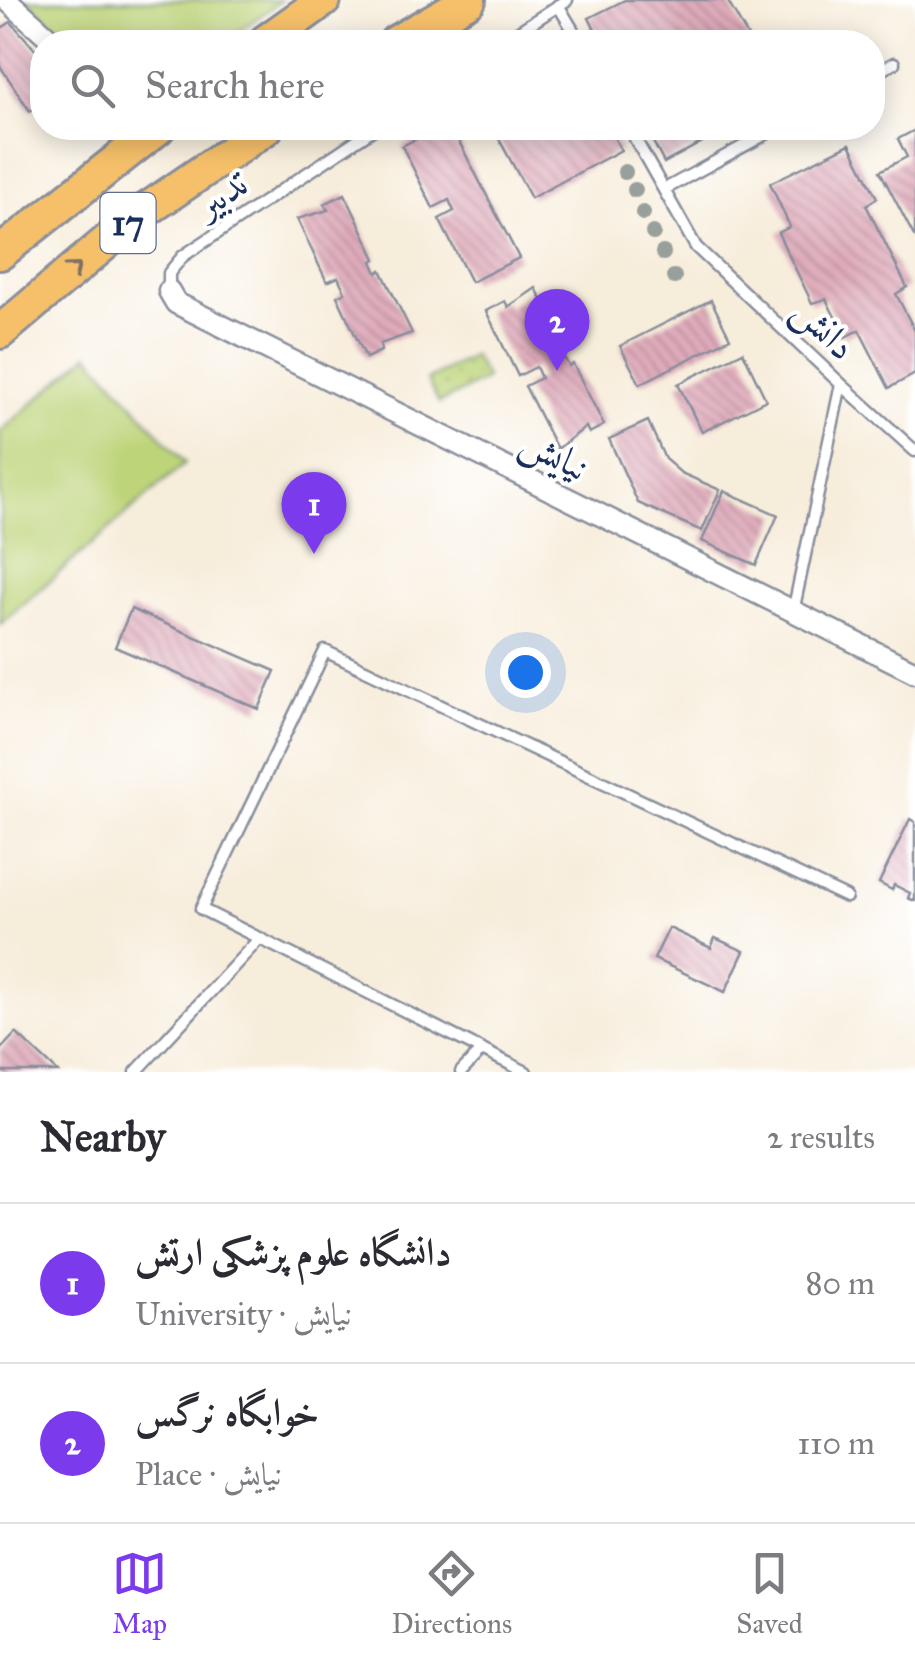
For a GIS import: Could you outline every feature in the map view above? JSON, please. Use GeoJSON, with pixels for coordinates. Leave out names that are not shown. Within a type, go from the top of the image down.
{"type":"FeatureCollection","features":[{"type":"Feature","properties":{"kind":"highway"},"geometry":{"type":"LineString","coordinates":[[283,30],[324,0]]}},
{"type":"Feature","properties":{"kind":"highway"},"geometry":{"type":"LineString","coordinates":[[417,30],[469,0]]}},
{"type":"Feature","properties":{"kind":"highway","name":"17"},"geometry":{"type":"LineString","coordinates":[[0,253],[143,140]]}},
{"type":"Feature","properties":{"kind":"highway","name":"17"},"geometry":{"type":"LineString","coordinates":[[0,332],[136,217],[248,140]]}},
{"type":"Feature","properties":{"kind":"street"},"geometry":{"type":"LineString","coordinates":[[7,0],[41,30]]}},
{"type":"Feature","properties":{"kind":"street","name":"نیایش"},"geometry":{"type":"LineString","coordinates":[[169,291],[176,303],[915,672]]}},
{"type":"Feature","properties":{"kind":"lane"},"geometry":{"type":"LineString","coordinates":[[520,30],[562,2],[575,30]]}},
{"type":"Feature","properties":{"kind":"lane"},"geometry":{"type":"LineString","coordinates":[[885,68],[894,64]]}},
{"type":"Feature","properties":{"kind":"lane","name":"تدبیر"},"geometry":{"type":"LineString","coordinates":[[169,291],[169,273],[183,256],[357,140]]}},
{"type":"Feature","properties":{"kind":"lane","name":"دانش"},"geometry":{"type":"LineString","coordinates":[[636,140],[696,247],[842,384],[793,613]]}},
{"type":"Feature","properties":{"kind":"lane"},"geometry":{"type":"LineString","coordinates":[[665,189],[755,140]]}},
{"type":"Feature","properties":{"kind":"lane"},"geometry":{"type":"LineString","coordinates":[[842,384],[915,451]]}},
{"type":"Feature","properties":{"kind":"lane"},"geometry":{"type":"LineString","coordinates":[[526,1072],[201,908],[325,651],[846,897]]}},
{"type":"Feature","properties":{"kind":"lane"},"geometry":{"type":"LineString","coordinates":[[136,1072],[260,938]]}},
{"type":"Feature","properties":{"kind":"lane"},"geometry":{"type":"LineString","coordinates":[[461,1072],[481,1051]]}},
{"type":"Feature","properties":{"kind":"green space"},"geometry":{"type":"Polygon","coordinates":[[[27,0],[282,0],[241,30],[61,30],[27,0]]]}},
{"type":"Feature","properties":{"kind":"green space"},"geometry":{"type":"Polygon","coordinates":[[[89,354],[185,463],[0,624],[0,432],[89,354]]]}},
{"type":"Feature","properties":{"kind":"green space"},"geometry":{"type":"Polygon","coordinates":[[[473,356],[486,379],[439,403],[427,380],[473,356]]]}},
{"type":"Feature","properties":{"kind":"building"},"geometry":{"type":"Polygon","coordinates":[[[625,0],[727,0],[744,30],[595,30],[589,18],[625,0]]]}},
{"type":"Feature","properties":{"kind":"building"},"geometry":{"type":"Polygon","coordinates":[[[11,22],[30,44],[30,111],[0,66],[0,29],[11,22]]]}},
{"type":"Feature","properties":{"kind":"building"},"geometry":{"type":"Polygon","coordinates":[[[915,130],[915,238],[880,171],[907,157],[898,139],[915,130]]]}},
{"type":"Feature","properties":{"kind":"building"},"geometry":{"type":"Polygon","coordinates":[[[414,140],[458,140],[519,258],[471,282],[439,219],[454,211],[449,200],[433,208],[402,146],[414,140]]]}},
{"type":"Feature","properties":{"kind":"building"},"geometry":{"type":"Polygon","coordinates":[[[500,140],[616,140],[621,150],[531,198],[500,140]]]}},
{"type":"Feature","properties":{"kind":"building"},"geometry":{"type":"Polygon","coordinates":[[[652,140],[706,140],[664,163],[652,140]]]}},
{"type":"Feature","properties":{"kind":"building"},"geometry":{"type":"Polygon","coordinates":[[[850,144],[877,198],[866,205],[907,287],[896,294],[915,331],[915,374],[889,388],[859,330],[845,337],[826,299],[812,303],[778,233],[790,227],[770,183],[850,144]]]}},
{"type":"Feature","properties":{"kind":"building"},"geometry":{"type":"Polygon","coordinates":[[[345,194],[376,259],[372,261],[377,273],[381,270],[412,333],[380,344],[381,351],[366,358],[337,296],[345,292],[338,277],[327,282],[297,219],[328,210],[324,204],[345,194]]]}},
{"type":"Feature","properties":{"kind":"building"},"geometry":{"type":"Polygon","coordinates":[[[536,288],[567,349],[561,352],[569,366],[573,364],[604,425],[589,433],[586,427],[557,449],[525,386],[541,378],[536,367],[518,376],[486,311],[505,301],[508,307],[536,288]]]}},
{"type":"Feature","properties":{"kind":"building"},"geometry":{"type":"Polygon","coordinates":[[[711,300],[730,338],[640,384],[620,346],[711,300]]]}},
{"type":"Feature","properties":{"kind":"building"},"geometry":{"type":"Polygon","coordinates":[[[743,352],[766,400],[702,432],[678,384],[743,352]]]}},
{"type":"Feature","properties":{"kind":"building"},"geometry":{"type":"Polygon","coordinates":[[[648,421],[665,459],[681,473],[720,490],[702,531],[638,503],[609,439],[648,421]]]}},
{"type":"Feature","properties":{"kind":"building"},"geometry":{"type":"Polygon","coordinates":[[[724,491],[778,515],[756,565],[702,541],[724,491]]]}},
{"type":"Feature","properties":{"kind":"building"},"geometry":{"type":"Polygon","coordinates":[[[131,609],[275,671],[259,709],[115,647],[131,609]]]}},
{"type":"Feature","properties":{"kind":"building"},"geometry":{"type":"Polygon","coordinates":[[[910,819],[915,822],[915,901],[908,898],[910,893],[894,885],[892,890],[879,883],[910,819]]]}},
{"type":"Feature","properties":{"kind":"building"},"geometry":{"type":"Polygon","coordinates":[[[669,928],[711,948],[715,938],[744,951],[725,992],[654,959],[669,928]]]}},
{"type":"Feature","properties":{"kind":"building"},"geometry":{"type":"Polygon","coordinates":[[[16,1033],[58,1072],[0,1072],[0,1050],[16,1033]]]}},
{"type":"Feature","properties":{"kind":"place","name":"خوابگاه نرگس"},"geometry":{"type":"Point","coordinates":[557,371]}},
{"type":"Feature","properties":{"kind":"place","name":"دانشگاه علوم پزشکی ارتش"},"geometry":{"type":"Point","coordinates":[314,554]}}]}
